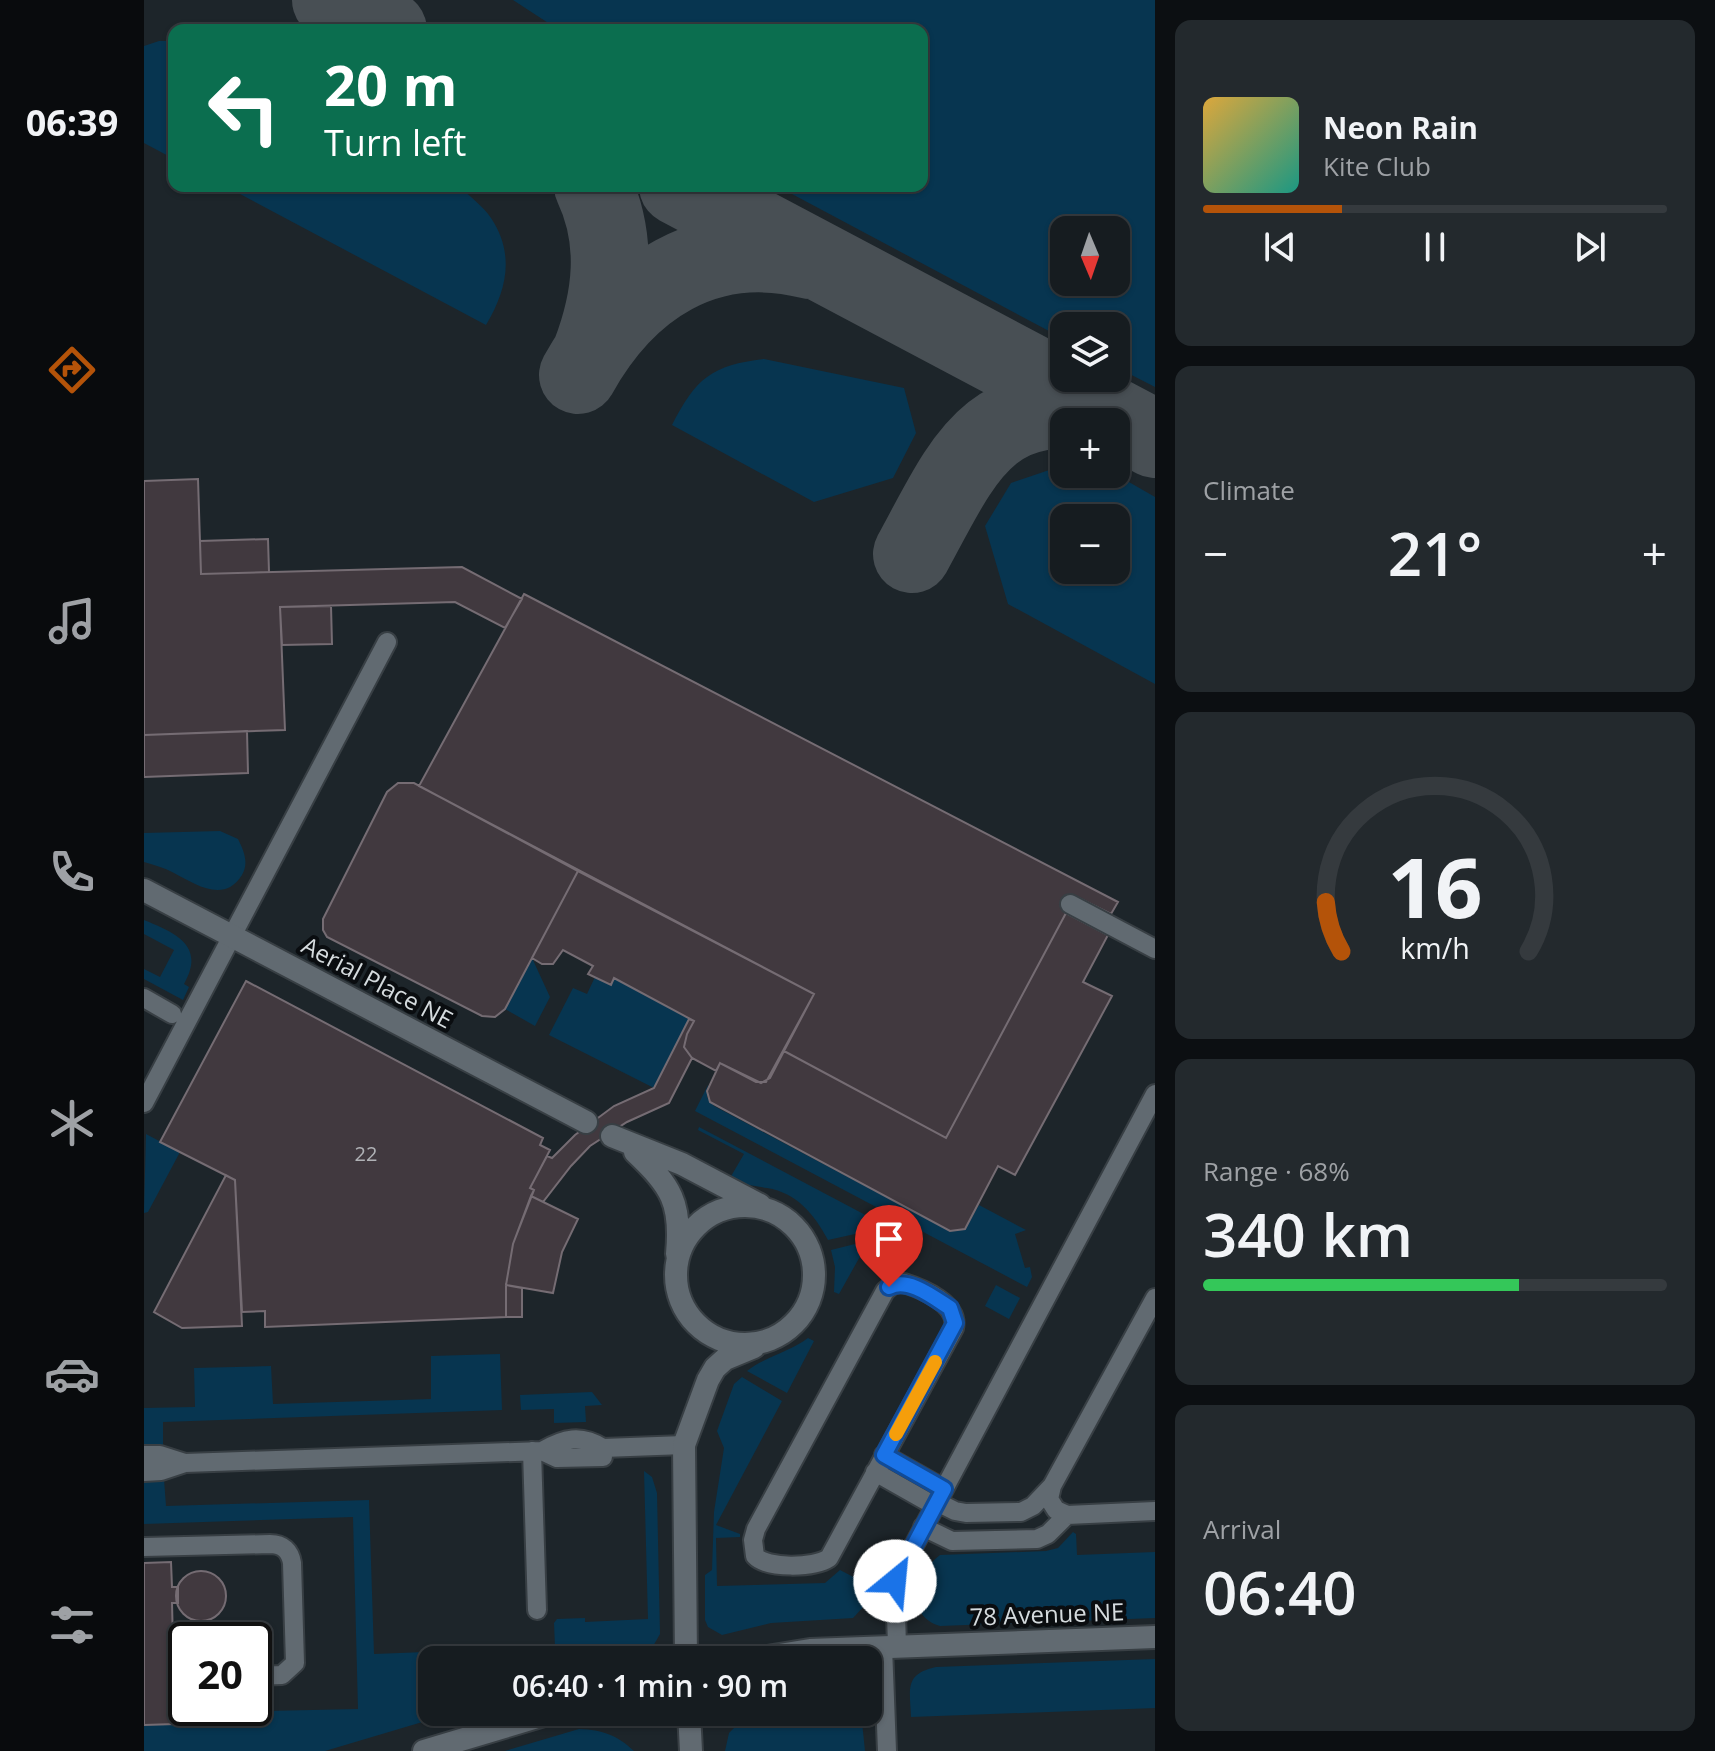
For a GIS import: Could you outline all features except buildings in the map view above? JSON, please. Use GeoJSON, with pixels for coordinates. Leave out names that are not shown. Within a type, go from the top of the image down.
{"type":"FeatureCollection","features":[{"type":"Feature","properties":{"kind":"street","name":"Aerial Place NE"},"geometry":{"type":"LineString","coordinates":[[144,890],[586,1122]]}},
{"type":"Feature","properties":{"kind":"street"},"geometry":{"type":"LineString","coordinates":[[686,1646],[684,1445],[715,1368],[725,1359],[786,1332],[801,1317],[811,1299],[815,1277],[813,1257],[804,1237],[790,1221],[682,1164],[618,1139],[669,1189],[678,1215],[676,1284],[682,1304],[707,1348],[710,1361],[708,1380]]}},
{"type":"Feature","properties":{"kind":"street"},"geometry":{"type":"LineString","coordinates":[[676,1264],[683,1245],[695,1228],[711,1215],[730,1207],[751,1206],[772,1211]]}},
{"type":"Feature","properties":{"kind":"street"},"geometry":{"type":"LineString","coordinates":[[692,1320],[707,1333],[725,1342],[746,1345],[767,1341]]}},
{"type":"Feature","properties":{"kind":"street","name":"78 Avenue NE"},"geometry":{"type":"LineString","coordinates":[[882,1646],[1155,1637]]}},
{"type":"Feature","properties":{"kind":"street"},"geometry":{"type":"LineString","coordinates":[[424,1751],[507,1726]]}},
{"type":"Feature","properties":{"kind":"street"},"geometry":{"type":"LineString","coordinates":[[690,1726],[691,1751]]}},
{"type":"Feature","properties":{"kind":"lane"},"geometry":{"type":"LineString","coordinates":[[144,1103],[387,642]]}},
{"type":"Feature","properties":{"kind":"lane"},"geometry":{"type":"LineString","coordinates":[[1070,904],[1155,949]]}},
{"type":"Feature","properties":{"kind":"lane"},"geometry":{"type":"LineString","coordinates":[[144,998],[172,1014]]}},
{"type":"Feature","properties":{"kind":"lane"},"geometry":{"type":"LineString","coordinates":[[887,1751],[895,1581],[1155,1094]]}},
{"type":"Feature","properties":{"kind":"lane"},"geometry":{"type":"LineString","coordinates":[[904,1283],[950,1308],[955,1323],[875,1472],[832,1554],[823,1562],[766,1564],[755,1556],[753,1540],[756,1529],[885,1291],[893,1284],[904,1283]]}},
{"type":"Feature","properties":{"kind":"lane"},"geometry":{"type":"LineString","coordinates":[[884,1455],[955,1511],[1021,1512],[1033,1506],[1052,1486],[1155,1298]]}},
{"type":"Feature","properties":{"kind":"lane"},"geometry":{"type":"LineString","coordinates":[[144,1472],[161,1471],[185,1463],[537,1451],[559,1440],[590,1439],[603,1452],[684,1445]]}},
{"type":"Feature","properties":{"kind":"lane"},"geometry":{"type":"LineString","coordinates":[[537,1451],[537,1610]]}},
{"type":"Feature","properties":{"kind":"lane"},"geometry":{"type":"LineString","coordinates":[[144,1455],[160,1455],[185,1463]]}},
{"type":"Feature","properties":{"kind":"lane"},"geometry":{"type":"LineString","coordinates":[[875,1472],[939,1499]]}},
{"type":"Feature","properties":{"kind":"lane"},"geometry":{"type":"LineString","coordinates":[[1052,1486],[1049,1499],[1061,1514],[1155,1511]]}},
{"type":"Feature","properties":{"kind":"lane"},"geometry":{"type":"LineString","coordinates":[[923,1527],[952,1541],[1037,1539],[1048,1534],[1067,1515]]}},
{"type":"Feature","properties":{"kind":"lane"},"geometry":{"type":"LineString","coordinates":[[144,1547],[277,1544],[288,1551],[292,1563],[295,1663],[282,1675],[272,1675]]}},
{"type":"Feature","properties":{"kind":"shaded area"},"geometry":{"type":"Polygon","coordinates":[[[513,0],[1155,0],[1155,387],[1130,374],[1130,312],[1050,312],[1050,332],[788,192],[928,192],[928,24],[550,24],[513,0]]]}},
{"type":"Feature","properties":{"kind":"shaded area"},"geometry":{"type":"Polygon","coordinates":[[[168,41],[168,156],[144,143],[144,46],[168,41]]]}},
{"type":"Feature","properties":{"kind":"shaded area"},"geometry":{"type":"Polygon","coordinates":[[[236,192],[466,192],[488,214],[499,231],[506,258],[499,299],[486,325],[236,192]]]}},
{"type":"Feature","properties":{"kind":"shaded area"},"geometry":{"type":"Polygon","coordinates":[[[764,359],[904,388],[916,433],[893,478],[814,502],[672,425],[689,396],[708,377],[731,365],[764,359]]]}},
{"type":"Feature","properties":{"kind":"shaded area"},"geometry":{"type":"Polygon","coordinates":[[[1050,470],[1050,488],[1130,488],[1130,483],[1155,497],[1155,684],[1008,604],[985,526],[1011,483],[1050,470]]]}},
{"type":"Feature","properties":{"kind":"shaded area"},"geometry":{"type":"Polygon","coordinates":[[[220,831],[238,839],[245,857],[242,875],[227,888],[209,889],[144,862],[144,833],[220,831]]]}},
{"type":"Feature","properties":{"kind":"shaded area"},"geometry":{"type":"Polygon","coordinates":[[[144,920],[176,936],[189,950],[190,971],[184,984],[189,987],[183,1000],[144,979],[144,969],[160,977],[174,950],[144,934],[144,920]]]}},
{"type":"Feature","properties":{"kind":"shaded area"},"geometry":{"type":"Polygon","coordinates":[[[532,958],[550,997],[535,1026],[505,1009],[532,958]]]}},
{"type":"Feature","properties":{"kind":"shaded area"},"geometry":{"type":"Polygon","coordinates":[[[595,977],[611,985],[614,978],[689,1019],[654,1088],[549,1035],[573,988],[587,994],[595,977]]]}},
{"type":"Feature","properties":{"kind":"shaded area"},"geometry":{"type":"Polygon","coordinates":[[[708,1085],[707,1097],[714,1106],[950,1231],[965,1229],[979,1205],[1026,1230],[1015,1234],[1025,1268],[1030,1267],[1032,1277],[1027,1287],[695,1111],[708,1085]]]}},
{"type":"Feature","properties":{"kind":"shaded area"},"geometry":{"type":"Polygon","coordinates":[[[699,1127],[890,1228],[882,1242],[864,1232],[828,1240],[810,1213],[796,1200],[778,1191],[730,1178],[744,1154],[698,1130],[699,1127]]]}},
{"type":"Feature","properties":{"kind":"shaded area"},"geometry":{"type":"Polygon","coordinates":[[[146,1134],[180,1152],[148,1212],[144,1213],[146,1134]]]}},
{"type":"Feature","properties":{"kind":"shaded area"},"geometry":{"type":"Polygon","coordinates":[[[863,1242],[867,1244],[839,1294],[834,1292],[835,1267],[831,1250],[863,1242]]]}},
{"type":"Feature","properties":{"kind":"shaded area"},"geometry":{"type":"Polygon","coordinates":[[[996,1285],[1020,1298],[1009,1319],[985,1306],[996,1285]]]}},
{"type":"Feature","properties":{"kind":"shaded area"},"geometry":{"type":"Polygon","coordinates":[[[808,1338],[814,1341],[787,1393],[747,1371],[761,1362],[808,1338]]]}},
{"type":"Feature","properties":{"kind":"shaded area"},"geometry":{"type":"Polygon","coordinates":[[[500,1354],[502,1410],[163,1422],[163,1446],[144,1446],[144,1408],[195,1407],[194,1368],[271,1366],[273,1404],[431,1399],[431,1356],[500,1354]]]}},
{"type":"Feature","properties":{"kind":"shaded area"},"geometry":{"type":"Polygon","coordinates":[[[742,1377],[782,1401],[716,1525],[740,1534],[740,1537],[716,1538],[717,1586],[825,1583],[840,1570],[867,1584],[866,1604],[853,1618],[771,1623],[722,1635],[708,1627],[705,1620],[705,1575],[712,1570],[714,1512],[724,1448],[717,1431],[734,1384],[742,1377]]]}},
{"type":"Feature","properties":{"kind":"shaded area"},"geometry":{"type":"Polygon","coordinates":[[[592,1392],[602,1405],[585,1406],[586,1422],[554,1423],[554,1409],[521,1410],[520,1395],[592,1392]]]}},
{"type":"Feature","properties":{"kind":"shaded area"},"geometry":{"type":"Polygon","coordinates":[[[644,1471],[652,1477],[657,1493],[660,1634],[653,1646],[555,1646],[554,1623],[557,1619],[585,1618],[585,1622],[648,1619],[644,1471]]]}},
{"type":"Feature","properties":{"kind":"shaded area"},"geometry":{"type":"Polygon","coordinates":[[[164,1479],[166,1506],[369,1500],[374,1654],[418,1652],[418,1723],[325,1751],[144,1751],[144,1725],[272,1726],[272,1711],[358,1709],[353,1517],[144,1524],[144,1480],[164,1479]]]}},
{"type":"Feature","properties":{"kind":"shaded area"},"geometry":{"type":"Polygon","coordinates":[[[1073,1532],[1076,1534],[1077,1555],[1155,1552],[1155,1618],[940,1626],[921,1613],[918,1604],[920,1583],[940,1555],[1046,1551],[1058,1548],[1073,1532]]]}},
{"type":"Feature","properties":{"kind":"shaded area"},"geometry":{"type":"Polygon","coordinates":[[[1155,1659],[1155,1708],[911,1717],[911,1684],[918,1674],[936,1667],[1155,1659]]]}},
{"type":"Feature","properties":{"kind":"shaded area"},"geometry":{"type":"Polygon","coordinates":[[[736,1726],[862,1726],[865,1751],[725,1751],[729,1733],[736,1726]]]}},
{"type":"Feature","properties":{"kind":"shaded area"},"geometry":{"type":"Polygon","coordinates":[[[579,1729],[609,1734],[634,1751],[505,1751],[579,1729]]]}},
{"type":"Feature","properties":{"kind":"taxiway"},"geometry":{"type":"LineString","coordinates":[[331,0],[377,24]]}},
{"type":"Feature","properties":{"kind":"taxiway"},"geometry":{"type":"LineString","coordinates":[[591,353],[604,311],[610,270],[607,228],[595,192]]}},
{"type":"Feature","properties":{"kind":"taxiway"},"geometry":{"type":"LineString","coordinates":[[689,192],[1155,439]]}},
{"type":"Feature","properties":{"kind":"taxiway"},"geometry":{"type":"LineString","coordinates":[[578,375],[620,316],[646,293],[674,275],[704,262],[737,255],[772,254],[810,260]]}},
{"type":"Feature","properties":{"kind":"taxiway"},"geometry":{"type":"LineString","coordinates":[[912,554],[947,490],[984,440],[1007,423],[1035,413],[1050,412]]}},
{"type":"Feature","properties":{"kind":"slow traffic"},"geometry":{"type":"LineString","coordinates":[[896,1434],[935,1362]]}},
{"type":"Feature","properties":{"kind":"route"},"geometry":{"type":"LineString","coordinates":[[889,1287],[898,1283],[909,1284],[950,1308],[955,1318],[954,1328],[884,1455],[944,1489],[895,1581]]}}]}
